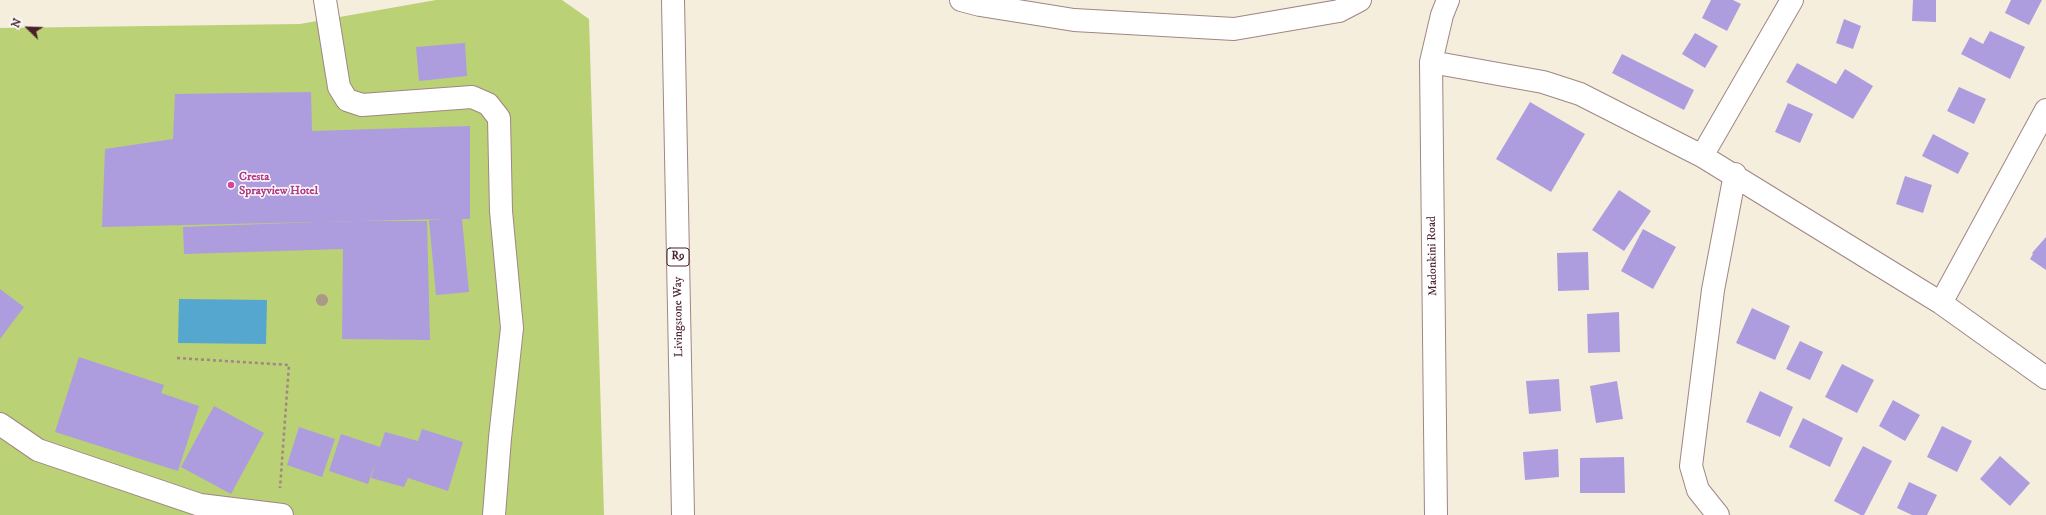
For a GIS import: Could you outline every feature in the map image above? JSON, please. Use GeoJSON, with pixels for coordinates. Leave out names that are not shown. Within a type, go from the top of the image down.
{"type":"FeatureCollection","features":[{"type":"Feature","properties":{"kind":"main road"},"geometry":{"type":"LineString","coordinates":[[325,0],[340,87],[347,100],[362,105],[472,97],[488,104],[499,118],[501,211],[512,328],[500,438],[494,515]]}},
{"type":"Feature","properties":{"kind":"main road","name":"Livingstone Way"},"geometry":{"type":"LineString","coordinates":[[673,0],[683,515]]}},
{"type":"Feature","properties":{"kind":"main road"},"geometry":{"type":"LineString","coordinates":[[961,0],[980,6],[1074,20],[1234,29],[1339,11],[1360,0]]}},
{"type":"Feature","properties":{"kind":"main road","name":"Madonkini Road"},"geometry":{"type":"LineString","coordinates":[[1436,515],[1431,62],[1442,15],[1448,0]]}},
{"type":"Feature","properties":{"kind":"main road"},"geometry":{"type":"LineString","coordinates":[[1702,156],[1792,0]]}},
{"type":"Feature","properties":{"kind":"main road"},"geometry":{"type":"LineString","coordinates":[[1431,62],[1543,82],[1580,94],[1702,156],[1735,174],[1941,303],[2046,378]]}},
{"type":"Feature","properties":{"kind":"main road"},"geometry":{"type":"LineString","coordinates":[[1941,303],[2046,110]]}},
{"type":"Feature","properties":{"kind":"main road"},"geometry":{"type":"LineString","coordinates":[[1718,515],[1698,490],[1691,466],[1713,290],[1735,174]]}},
{"type":"Feature","properties":{"kind":"main road"},"geometry":{"type":"LineString","coordinates":[[0,424],[38,450],[200,505],[282,515]]}},
{"type":"Feature","properties":{"kind":"path"},"geometry":{"type":"LineString","coordinates":[[177,358],[289,365],[278,514]]}},
{"type":"Feature","properties":{"kind":"green space"},"geometry":{"type":"Polygon","coordinates":[[[436,0],[562,0],[589,19],[604,515],[0,515],[0,28],[300,24],[436,0]]]}},
{"type":"Feature","properties":{"kind":"water"},"geometry":{"type":"Polygon","coordinates":[[[179,299],[267,300],[266,344],[178,343],[179,299]]]}},
{"type":"Feature","properties":{"kind":"building"},"geometry":{"type":"Polygon","coordinates":[[[1711,0],[1733,0],[1741,4],[1727,31],[1702,18],[1711,0]]]}},
{"type":"Feature","properties":{"kind":"building"},"geometry":{"type":"Polygon","coordinates":[[[1913,0],[1936,0],[1936,22],[1912,21],[1913,0]]]}},
{"type":"Feature","properties":{"kind":"building"},"geometry":{"type":"Polygon","coordinates":[[[2011,0],[2042,0],[2029,25],[2005,13],[2011,0]]]}},
{"type":"Feature","properties":{"kind":"building"},"geometry":{"type":"Polygon","coordinates":[[[1844,19],[1861,26],[1853,49],[1836,43],[1844,19]]]}},
{"type":"Feature","properties":{"kind":"building"},"geometry":{"type":"Polygon","coordinates":[[[1990,31],[2025,47],[2010,79],[1961,54],[1970,37],[1983,44],[1990,31]]]}},
{"type":"Feature","properties":{"kind":"building"},"geometry":{"type":"Polygon","coordinates":[[[1695,33],[1718,46],[1705,68],[1682,54],[1695,33]]]}},
{"type":"Feature","properties":{"kind":"building"},"geometry":{"type":"Polygon","coordinates":[[[465,43],[467,76],[419,81],[416,47],[465,43]]]}},
{"type":"Feature","properties":{"kind":"building"},"geometry":{"type":"Polygon","coordinates":[[[1622,54],[1694,90],[1684,110],[1612,73],[1622,54]]]}},
{"type":"Feature","properties":{"kind":"building"},"geometry":{"type":"Polygon","coordinates":[[[1797,63],[1836,84],[1845,69],[1873,86],[1853,119],[1786,82],[1797,63]]]}},
{"type":"Feature","properties":{"kind":"building"},"geometry":{"type":"Polygon","coordinates":[[[1959,87],[1986,99],[1974,124],[1947,111],[1959,87]]]}},
{"type":"Feature","properties":{"kind":"building","name":"Cresta Sprayview Hotel"},"geometry":{"type":"Polygon","coordinates":[[[311,92],[312,131],[470,126],[470,219],[462,219],[469,292],[436,295],[429,220],[444,219],[102,227],[105,149],[173,139],[175,94],[311,92]]]}},
{"type":"Feature","properties":{"kind":"building"},"geometry":{"type":"Polygon","coordinates":[[[1530,102],[1585,134],[1551,192],[1496,159],[1530,102]]]}},
{"type":"Feature","properties":{"kind":"building"},"geometry":{"type":"Polygon","coordinates":[[[1788,103],[1813,114],[1800,143],[1775,132],[1788,103]]]}},
{"type":"Feature","properties":{"kind":"building"},"geometry":{"type":"Polygon","coordinates":[[[1933,134],[1969,153],[1958,174],[1922,156],[1933,134]]]}},
{"type":"Feature","properties":{"kind":"building"},"geometry":{"type":"Polygon","coordinates":[[[1905,176],[1932,185],[1923,213],[1896,204],[1905,176]]]}},
{"type":"Feature","properties":{"kind":"building"},"geometry":{"type":"Polygon","coordinates":[[[1619,190],[1651,211],[1624,251],[1592,230],[1619,190]]]}},
{"type":"Feature","properties":{"kind":"building"},"geometry":{"type":"Polygon","coordinates":[[[344,221],[427,221],[430,340],[342,339],[343,249],[184,254],[183,227],[344,221]]]}},
{"type":"Feature","properties":{"kind":"building"},"geometry":{"type":"Polygon","coordinates":[[[1643,229],[1676,247],[1653,289],[1621,271],[1643,229]]]}},
{"type":"Feature","properties":{"kind":"building"},"geometry":{"type":"Polygon","coordinates":[[[2046,237],[2046,270],[2030,259],[2033,254],[2032,253],[2046,237]]]}},
{"type":"Feature","properties":{"kind":"building"},"geometry":{"type":"Polygon","coordinates":[[[1588,252],[1589,290],[1558,291],[1557,253],[1588,252]]]}},
{"type":"Feature","properties":{"kind":"building"},"geometry":{"type":"Polygon","coordinates":[[[0,289],[24,307],[0,339],[0,289]]]}},
{"type":"Feature","properties":{"kind":"building"},"geometry":{"type":"Polygon","coordinates":[[[1752,308],[1790,326],[1775,360],[1736,343],[1752,308]]]}},
{"type":"Feature","properties":{"kind":"building"},"geometry":{"type":"Polygon","coordinates":[[[1619,312],[1620,352],[1588,353],[1587,314],[1619,312]]]}},
{"type":"Feature","properties":{"kind":"building"},"geometry":{"type":"Polygon","coordinates":[[[1800,341],[1823,352],[1810,380],[1786,369],[1800,341]]]}},
{"type":"Feature","properties":{"kind":"building"},"geometry":{"type":"Polygon","coordinates":[[[79,357],[164,385],[161,393],[199,406],[178,471],[55,432],[79,357]]]}},
{"type":"Feature","properties":{"kind":"building"},"geometry":{"type":"Polygon","coordinates":[[[1842,364],[1874,380],[1857,413],[1825,397],[1842,364]]]}},
{"type":"Feature","properties":{"kind":"building"},"geometry":{"type":"Polygon","coordinates":[[[1559,379],[1561,411],[1529,414],[1526,381],[1559,379]]]}},
{"type":"Feature","properties":{"kind":"building"},"geometry":{"type":"Polygon","coordinates":[[[1617,381],[1623,419],[1596,423],[1590,386],[1617,381]]]}},
{"type":"Feature","properties":{"kind":"building"},"geometry":{"type":"Polygon","coordinates":[[[1760,391],[1793,407],[1780,437],[1746,422],[1760,391]]]}},
{"type":"Feature","properties":{"kind":"building"},"geometry":{"type":"Polygon","coordinates":[[[1893,400],[1920,415],[1905,441],[1879,426],[1893,400]]]}},
{"type":"Feature","properties":{"kind":"building"},"geometry":{"type":"Polygon","coordinates":[[[214,406],[264,433],[231,494],[181,467],[214,406]]]}},
{"type":"Feature","properties":{"kind":"building"},"geometry":{"type":"Polygon","coordinates":[[[1803,418],[1843,438],[1830,467],[1789,447],[1803,418]]]}},
{"type":"Feature","properties":{"kind":"building"},"geometry":{"type":"Polygon","coordinates":[[[1942,426],[1972,441],[1957,472],[1927,457],[1942,426]]]}},
{"type":"Feature","properties":{"kind":"building"},"geometry":{"type":"Polygon","coordinates":[[[299,427],[335,439],[322,477],[287,465],[299,427]]]}},
{"type":"Feature","properties":{"kind":"building"},"geometry":{"type":"Polygon","coordinates":[[[422,429],[463,442],[448,491],[408,478],[404,487],[371,478],[376,461],[368,484],[329,471],[341,434],[380,447],[385,432],[418,441],[422,429]]]}},
{"type":"Feature","properties":{"kind":"building"},"geometry":{"type":"Polygon","coordinates":[[[1863,446],[1892,461],[1864,515],[1861,515],[1834,501],[1863,446]]]}},
{"type":"Feature","properties":{"kind":"building"},"geometry":{"type":"Polygon","coordinates":[[[1558,449],[1559,477],[1525,480],[1523,452],[1558,449]]]}},
{"type":"Feature","properties":{"kind":"building"},"geometry":{"type":"Polygon","coordinates":[[[2000,456],[2030,483],[2010,506],[1980,479],[2000,456]]]}},
{"type":"Feature","properties":{"kind":"building"},"geometry":{"type":"Polygon","coordinates":[[[1624,457],[1625,493],[1580,493],[1580,458],[1624,457]]]}},
{"type":"Feature","properties":{"kind":"building"},"geometry":{"type":"Polygon","coordinates":[[[1909,482],[1937,495],[1927,515],[1912,515],[1897,508],[1909,482]]]}},
{"type":"Feature","properties":{"kind":"place","name":"Cresta Sprayview Hotel"},"geometry":{"type":"Point","coordinates":[231,185]}}]}
